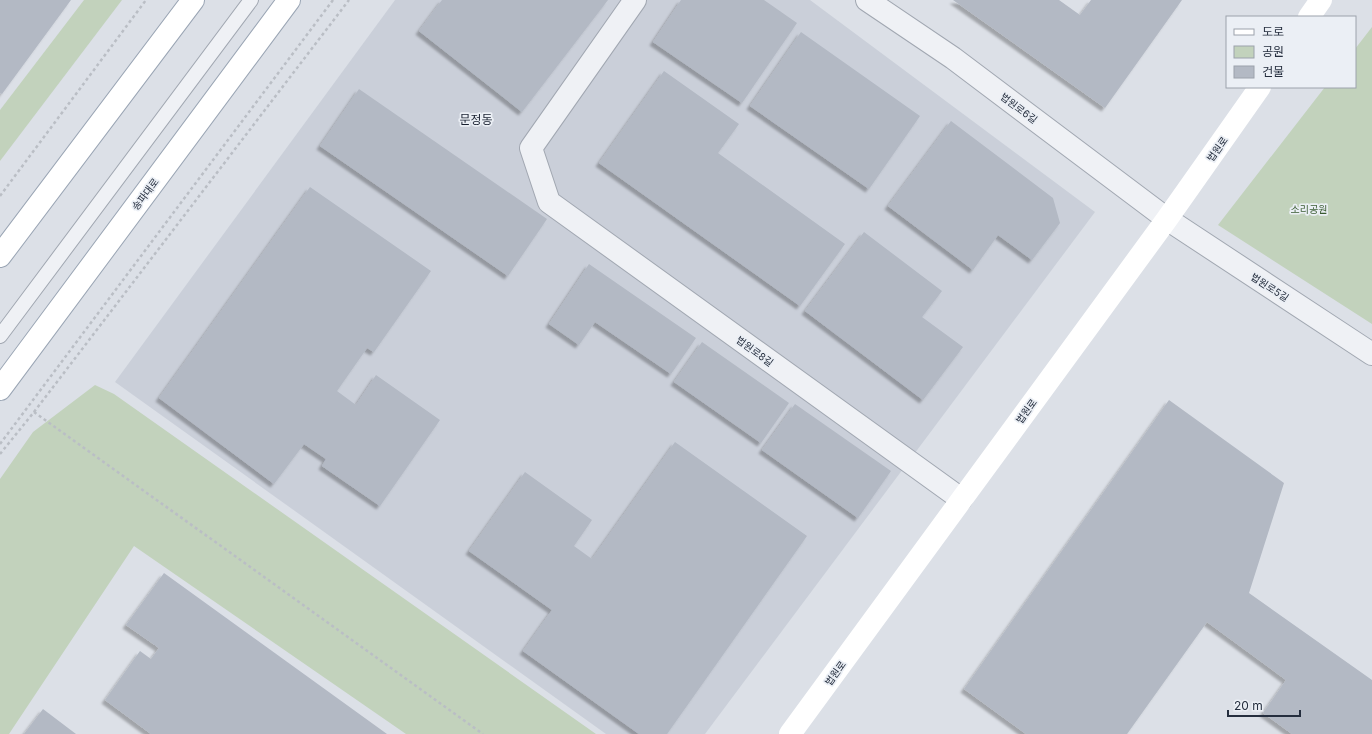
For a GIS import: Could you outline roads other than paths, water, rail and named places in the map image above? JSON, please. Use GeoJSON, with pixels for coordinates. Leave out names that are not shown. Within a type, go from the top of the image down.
{"type":"FeatureCollection","features":[{"type":"Feature","properties":{"kind":"street"},"geometry":{"type":"LineString","coordinates":[[0,256],[193,0]]}},
{"type":"Feature","properties":{"kind":"street","name":"송파대로"},"geometry":{"type":"LineString","coordinates":[[0,388],[289,0]]}},
{"type":"Feature","properties":{"kind":"street","name":"법원로8길"},"geometry":{"type":"LineString","coordinates":[[635,0],[531,148],[549,202],[961,500]]}},
{"type":"Feature","properties":{"kind":"street","name":"법원로6길"},"geometry":{"type":"LineString","coordinates":[[868,0],[953,58],[1167,220]]}},
{"type":"Feature","properties":{"kind":"street"},"geometry":{"type":"LineString","coordinates":[[1310,16],[1321,0]]}},
{"type":"Feature","properties":{"kind":"street","name":"법원로"},"geometry":{"type":"LineString","coordinates":[[790,734],[1167,220],[1259,88]]}},
{"type":"Feature","properties":{"kind":"street","name":"법원로5길"},"geometry":{"type":"LineString","coordinates":[[1167,220],[1372,354]]}},
{"type":"Feature","properties":{"kind":"lane"},"geometry":{"type":"LineString","coordinates":[[0,336],[251,0]]}},
{"type":"Feature","properties":{"kind":"lane"},"geometry":{"type":"LineString","coordinates":[[274,21],[284,0]]}},
{"type":"Feature","properties":{"kind":"district","name":"문정동"},"geometry":{"type":"Point","coordinates":[476,120]}},
{"type":"Feature","properties":{"kind":"park label","name":"소리공원"},"geometry":{"type":"Point","coordinates":[1309,209]}}]}
